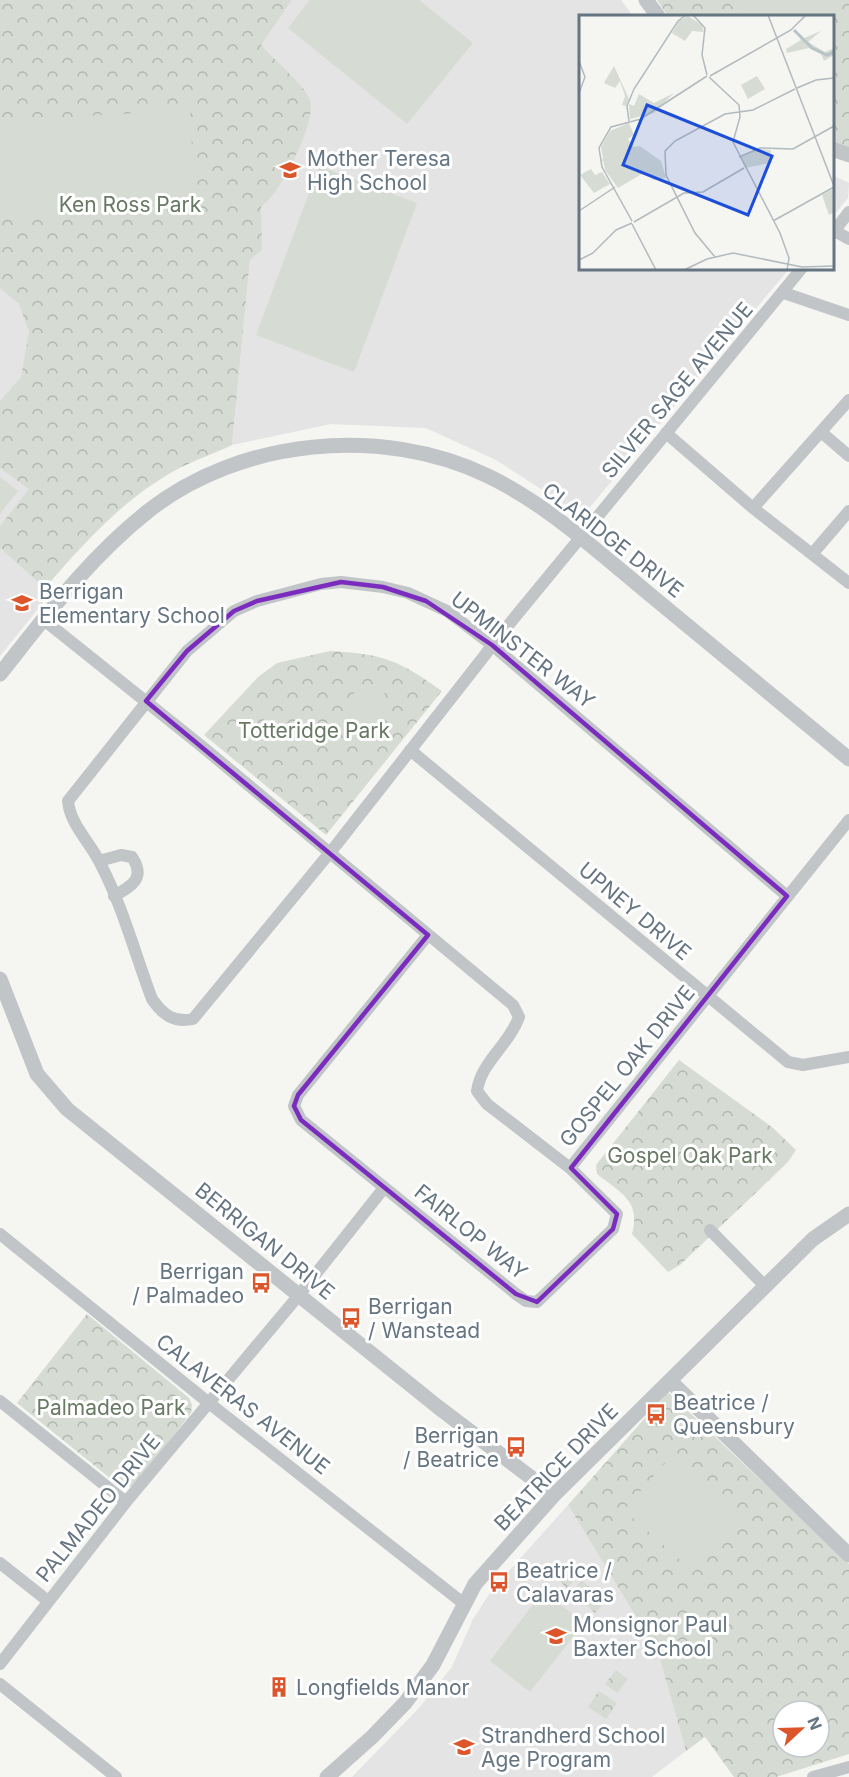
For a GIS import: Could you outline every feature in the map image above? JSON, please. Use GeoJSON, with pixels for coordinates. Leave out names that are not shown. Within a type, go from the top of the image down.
{"type":"FeatureCollection","features":[{"type":"Feature","properties":{"kind":"street"},"geometry":{"type":"LineString","coordinates":[[646,0],[657,15]]}},
{"type":"Feature","properties":{"kind":"street"},"geometry":{"type":"LineString","coordinates":[[834,150],[849,155]]}},
{"type":"Feature","properties":{"kind":"street"},"geometry":{"type":"LineString","coordinates":[[849,212],[834,233],[849,239]]}},
{"type":"Feature","properties":{"kind":"street","name":"SILVER SAGE AVENUE"},"geometry":{"type":"LineString","coordinates":[[330,853],[492,645],[800,270]]}},
{"type":"Feature","properties":{"kind":"street"},"geometry":{"type":"LineString","coordinates":[[784,292],[849,315]]}},
{"type":"Feature","properties":{"kind":"street"},"geometry":{"type":"LineString","coordinates":[[753,508],[849,400]]}},
{"type":"Feature","properties":{"kind":"street"},"geometry":{"type":"LineString","coordinates":[[821,432],[849,456]]}},
{"type":"Feature","properties":{"kind":"street"},"geometry":{"type":"LineString","coordinates":[[666,433],[753,508],[849,583]]}},
{"type":"Feature","properties":{"kind":"street","name":"CLARIDGE DRIVE"},"geometry":{"type":"LineString","coordinates":[[0,674],[84,568],[149,511],[185,488],[232,465],[302,449],[345,445],[379,447],[412,451],[453,462],[488,476],[521,494],[580,536],[849,759]]}},
{"type":"Feature","properties":{"kind":"street"},"geometry":{"type":"LineString","coordinates":[[813,554],[849,511]]}},
{"type":"Feature","properties":{"kind":"street","name":"UPMINSTER WAY"},"geometry":{"type":"LineString","coordinates":[[330,853],[193,1019],[179,1022],[161,1012],[152,999],[114,896],[99,861],[69,813],[68,801],[187,651],[234,611],[257,601],[321,584],[341,582],[408,593],[447,612],[492,645],[787,896]]}},
{"type":"Feature","properties":{"kind":"street","name":"FAIRLOP WAY"},"geometry":{"type":"LineString","coordinates":[[44,620],[146,701],[513,1005],[519,1017],[515,1030],[479,1077],[477,1091],[487,1104],[570,1168],[617,1214],[613,1229],[537,1302],[526,1301],[516,1294],[384,1188],[301,1120],[294,1106],[298,1095],[428,935]]}},
{"type":"Feature","properties":{"kind":"street","name":"UPNEY DRIVE"},"geometry":{"type":"LineString","coordinates":[[410,750],[788,1062],[803,1065],[849,1057]]}},
{"type":"Feature","properties":{"kind":"street","name":"GOSPEL OAK DRIVE"},"geometry":{"type":"LineString","coordinates":[[570,1168],[849,820]]}},
{"type":"Feature","properties":{"kind":"street"},"geometry":{"type":"LineString","coordinates":[[99,861],[121,855],[132,857],[137,865],[139,875],[135,884],[114,896]]}},
{"type":"Feature","properties":{"kind":"street","name":"BERRIGAN DRIVE"},"geometry":{"type":"LineString","coordinates":[[0,979],[37,1074],[52,1094],[79,1120],[438,1407],[554,1495]]}},
{"type":"Feature","properties":{"kind":"street","name":"PALMADEO DRIVE"},"geometry":{"type":"LineString","coordinates":[[0,1664],[126,1502],[299,1295],[384,1188]]}},
{"type":"Feature","properties":{"kind":"street","name":"BEATRICE DRIVE"},"geometry":{"type":"LineString","coordinates":[[327,1777],[372,1737],[405,1703],[433,1665],[463,1603],[482,1575],[554,1495],[813,1239],[849,1214]]}},
{"type":"Feature","properties":{"kind":"street"},"geometry":{"type":"LineString","coordinates":[[711,1230],[765,1286]]}},
{"type":"Feature","properties":{"kind":"street","name":"CALAVERAS AVENUE"},"geometry":{"type":"LineString","coordinates":[[0,1234],[208,1403],[463,1603]]}},
{"type":"Feature","properties":{"kind":"street"},"geometry":{"type":"LineString","coordinates":[[670,1381],[849,1555]]}},
{"type":"Feature","properties":{"kind":"street"},"geometry":{"type":"LineString","coordinates":[[0,1401],[126,1502]]}},
{"type":"Feature","properties":{"kind":"street"},"geometry":{"type":"LineString","coordinates":[[0,1563],[48,1601]]}},
{"type":"Feature","properties":{"kind":"street"},"geometry":{"type":"LineString","coordinates":[[0,1684],[116,1777]]}},
{"type":"Feature","properties":{"kind":"street"},"geometry":{"type":"LineString","coordinates":[[813,1777],[849,1767]]}},
{"type":"Feature","properties":{"kind":"highlighted area"},"geometry":{"type":"Polygon","coordinates":[[[341,582],[383,587],[426,601],[492,645],[787,896],[571,1168],[617,1214],[613,1229],[537,1302],[516,1294],[301,1120],[294,1106],[298,1095],[428,935],[146,701],[187,651],[234,611],[257,601],[341,582]]]}},
{"type":"Feature","properties":{"kind":"shaded area","name":"Mother Teresa High School"},"geometry":{"type":"Polygon","coordinates":[[[292,0],[621,0],[632,15],[579,15],[579,270],[788,270],[590,507],[575,511],[496,460],[426,428],[331,424],[232,445],[250,260],[0,79],[255,53],[292,0]]]}},
{"type":"Feature","properties":{"kind":"shaded area"},"geometry":{"type":"Polygon","coordinates":[[[834,176],[849,183],[848,198],[834,215],[834,176]]]}},
{"type":"Feature","properties":{"kind":"shaded area"},"geometry":{"type":"Polygon","coordinates":[[[0,282],[25,314],[30,337],[23,375],[0,406],[0,282]]]}},
{"type":"Feature","properties":{"kind":"shaded area"},"geometry":{"type":"Polygon","coordinates":[[[0,465],[30,489],[0,526],[0,465]]]}},
{"type":"Feature","properties":{"kind":"shaded area","name":"Berrigan Elementary School"},"geometry":{"type":"Polygon","coordinates":[[[0,548],[45,586],[50,594],[0,656],[0,548]]]}},
{"type":"Feature","properties":{"kind":"shaded area","name":"Monsignor Paul Baxter School"},"geometry":{"type":"Polygon","coordinates":[[[568,1505],[658,1653],[686,1751],[652,1777],[352,1777],[419,1708],[452,1667],[473,1619],[492,1590],[568,1505]]]}},
{"type":"Feature","properties":{"kind":"green space","name":"Ken Ross Park"},"geometry":{"type":"Polygon","coordinates":[[[0,0],[292,0],[261,45],[307,94],[311,110],[303,140],[287,174],[269,200],[261,207],[262,250],[250,260],[232,445],[176,470],[139,494],[105,523],[45,588],[0,548],[0,526],[29,489],[0,468],[0,401],[21,377],[29,332],[19,304],[0,288],[0,0]]]}},
{"type":"Feature","properties":{"kind":"green space"},"geometry":{"type":"Polygon","coordinates":[[[310,0],[419,0],[473,43],[407,124],[288,28],[310,0]]]}},
{"type":"Feature","properties":{"kind":"green space"},"geometry":{"type":"Polygon","coordinates":[[[657,0],[849,0],[849,150],[834,144],[834,15],[667,15],[657,0]]]}},
{"type":"Feature","properties":{"kind":"green space"},"geometry":{"type":"Polygon","coordinates":[[[725,0],[837,0],[823,15],[742,15],[725,0]]]}},
{"type":"Feature","properties":{"kind":"green space"},"geometry":{"type":"Polygon","coordinates":[[[190,110],[195,207],[0,218],[0,121],[190,110]]]}},
{"type":"Feature","properties":{"kind":"green space"},"geometry":{"type":"Polygon","coordinates":[[[319,166],[417,203],[354,372],[256,335],[319,166]]]}},
{"type":"Feature","properties":{"kind":"green space"},"geometry":{"type":"Polygon","coordinates":[[[0,477],[18,491],[0,514],[0,477]]]}},
{"type":"Feature","properties":{"kind":"green space","name":"Totteridge Park"},"geometry":{"type":"Polygon","coordinates":[[[330,651],[364,654],[390,660],[414,672],[442,691],[326,835],[204,735],[258,677],[277,663],[330,651]]]}},
{"type":"Feature","properties":{"kind":"green space"},"geometry":{"type":"Polygon","coordinates":[[[369,685],[382,690],[387,703],[382,716],[369,721],[356,716],[351,703],[356,690],[369,685]]]}},
{"type":"Feature","properties":{"kind":"green space","name":"Gospel Oak Park"},"geometry":{"type":"Polygon","coordinates":[[[679,1060],[772,1127],[796,1150],[788,1162],[680,1265],[668,1272],[632,1234],[634,1213],[631,1206],[621,1193],[597,1174],[596,1165],[679,1060]]]}},
{"type":"Feature","properties":{"kind":"green space","name":"Palmadeo Park"},"geometry":{"type":"Polygon","coordinates":[[[87,1314],[189,1398],[192,1405],[191,1413],[136,1486],[121,1487],[17,1403],[87,1314]]]}},
{"type":"Feature","properties":{"kind":"green space"},"geometry":{"type":"Polygon","coordinates":[[[668,1392],[849,1564],[849,1754],[776,1777],[734,1777],[705,1737],[686,1751],[658,1653],[568,1505],[668,1392]]]}},
{"type":"Feature","properties":{"kind":"green space"},"geometry":{"type":"Polygon","coordinates":[[[672,1455],[742,1518],[694,1572],[624,1510],[672,1455]]]}},
{"type":"Feature","properties":{"kind":"green space"},"geometry":{"type":"Polygon","coordinates":[[[563,1565],[577,1578],[567,1588],[553,1575],[563,1565]]]}},
{"type":"Feature","properties":{"kind":"green space"},"geometry":{"type":"Polygon","coordinates":[[[582,1580],[605,1602],[595,1613],[572,1591],[582,1580]]]}},
{"type":"Feature","properties":{"kind":"green space"},"geometry":{"type":"Polygon","coordinates":[[[543,1591],[584,1623],[530,1692],[490,1661],[543,1591]]]}},
{"type":"Feature","properties":{"kind":"green space"},"geometry":{"type":"Polygon","coordinates":[[[616,1670],[628,1679],[617,1693],[605,1684],[616,1670]]]}},
{"type":"Feature","properties":{"kind":"green space"},"geometry":{"type":"Polygon","coordinates":[[[599,1691],[617,1703],[606,1719],[588,1707],[599,1691]]]}},
{"type":"Feature","properties":{"kind":"place","name":"Mother Teresa High School"},"geometry":{"type":"Point","coordinates":[290,170]}},
{"type":"Feature","properties":{"kind":"place","name":"Berrigan Elementary School"},"geometry":{"type":"Point","coordinates":[22,603]}},
{"type":"Feature","properties":{"kind":"place","name":"Berrigan / Palmadeo"},"geometry":{"type":"Point","coordinates":[261,1283]}},
{"type":"Feature","properties":{"kind":"place","name":"Berrigan / Wanstead"},"geometry":{"type":"Point","coordinates":[351,1318]}},
{"type":"Feature","properties":{"kind":"place","name":"Beatrice / Queensbury"},"geometry":{"type":"Point","coordinates":[656,1414]}},
{"type":"Feature","properties":{"kind":"place","name":"Berrigan / Beatrice"},"geometry":{"type":"Point","coordinates":[516,1447]}},
{"type":"Feature","properties":{"kind":"place","name":"Beatrice / Calavaras"},"geometry":{"type":"Point","coordinates":[499,1582]}},
{"type":"Feature","properties":{"kind":"place","name":"Monsignor Paul Baxter School"},"geometry":{"type":"Point","coordinates":[556,1636]}},
{"type":"Feature","properties":{"kind":"place","name":"Longfields Manor"},"geometry":{"type":"Point","coordinates":[279,1687]}},
{"type":"Feature","properties":{"kind":"place","name":"Strandherd School Age Program"},"geometry":{"type":"Point","coordinates":[464,1747]}}]}
